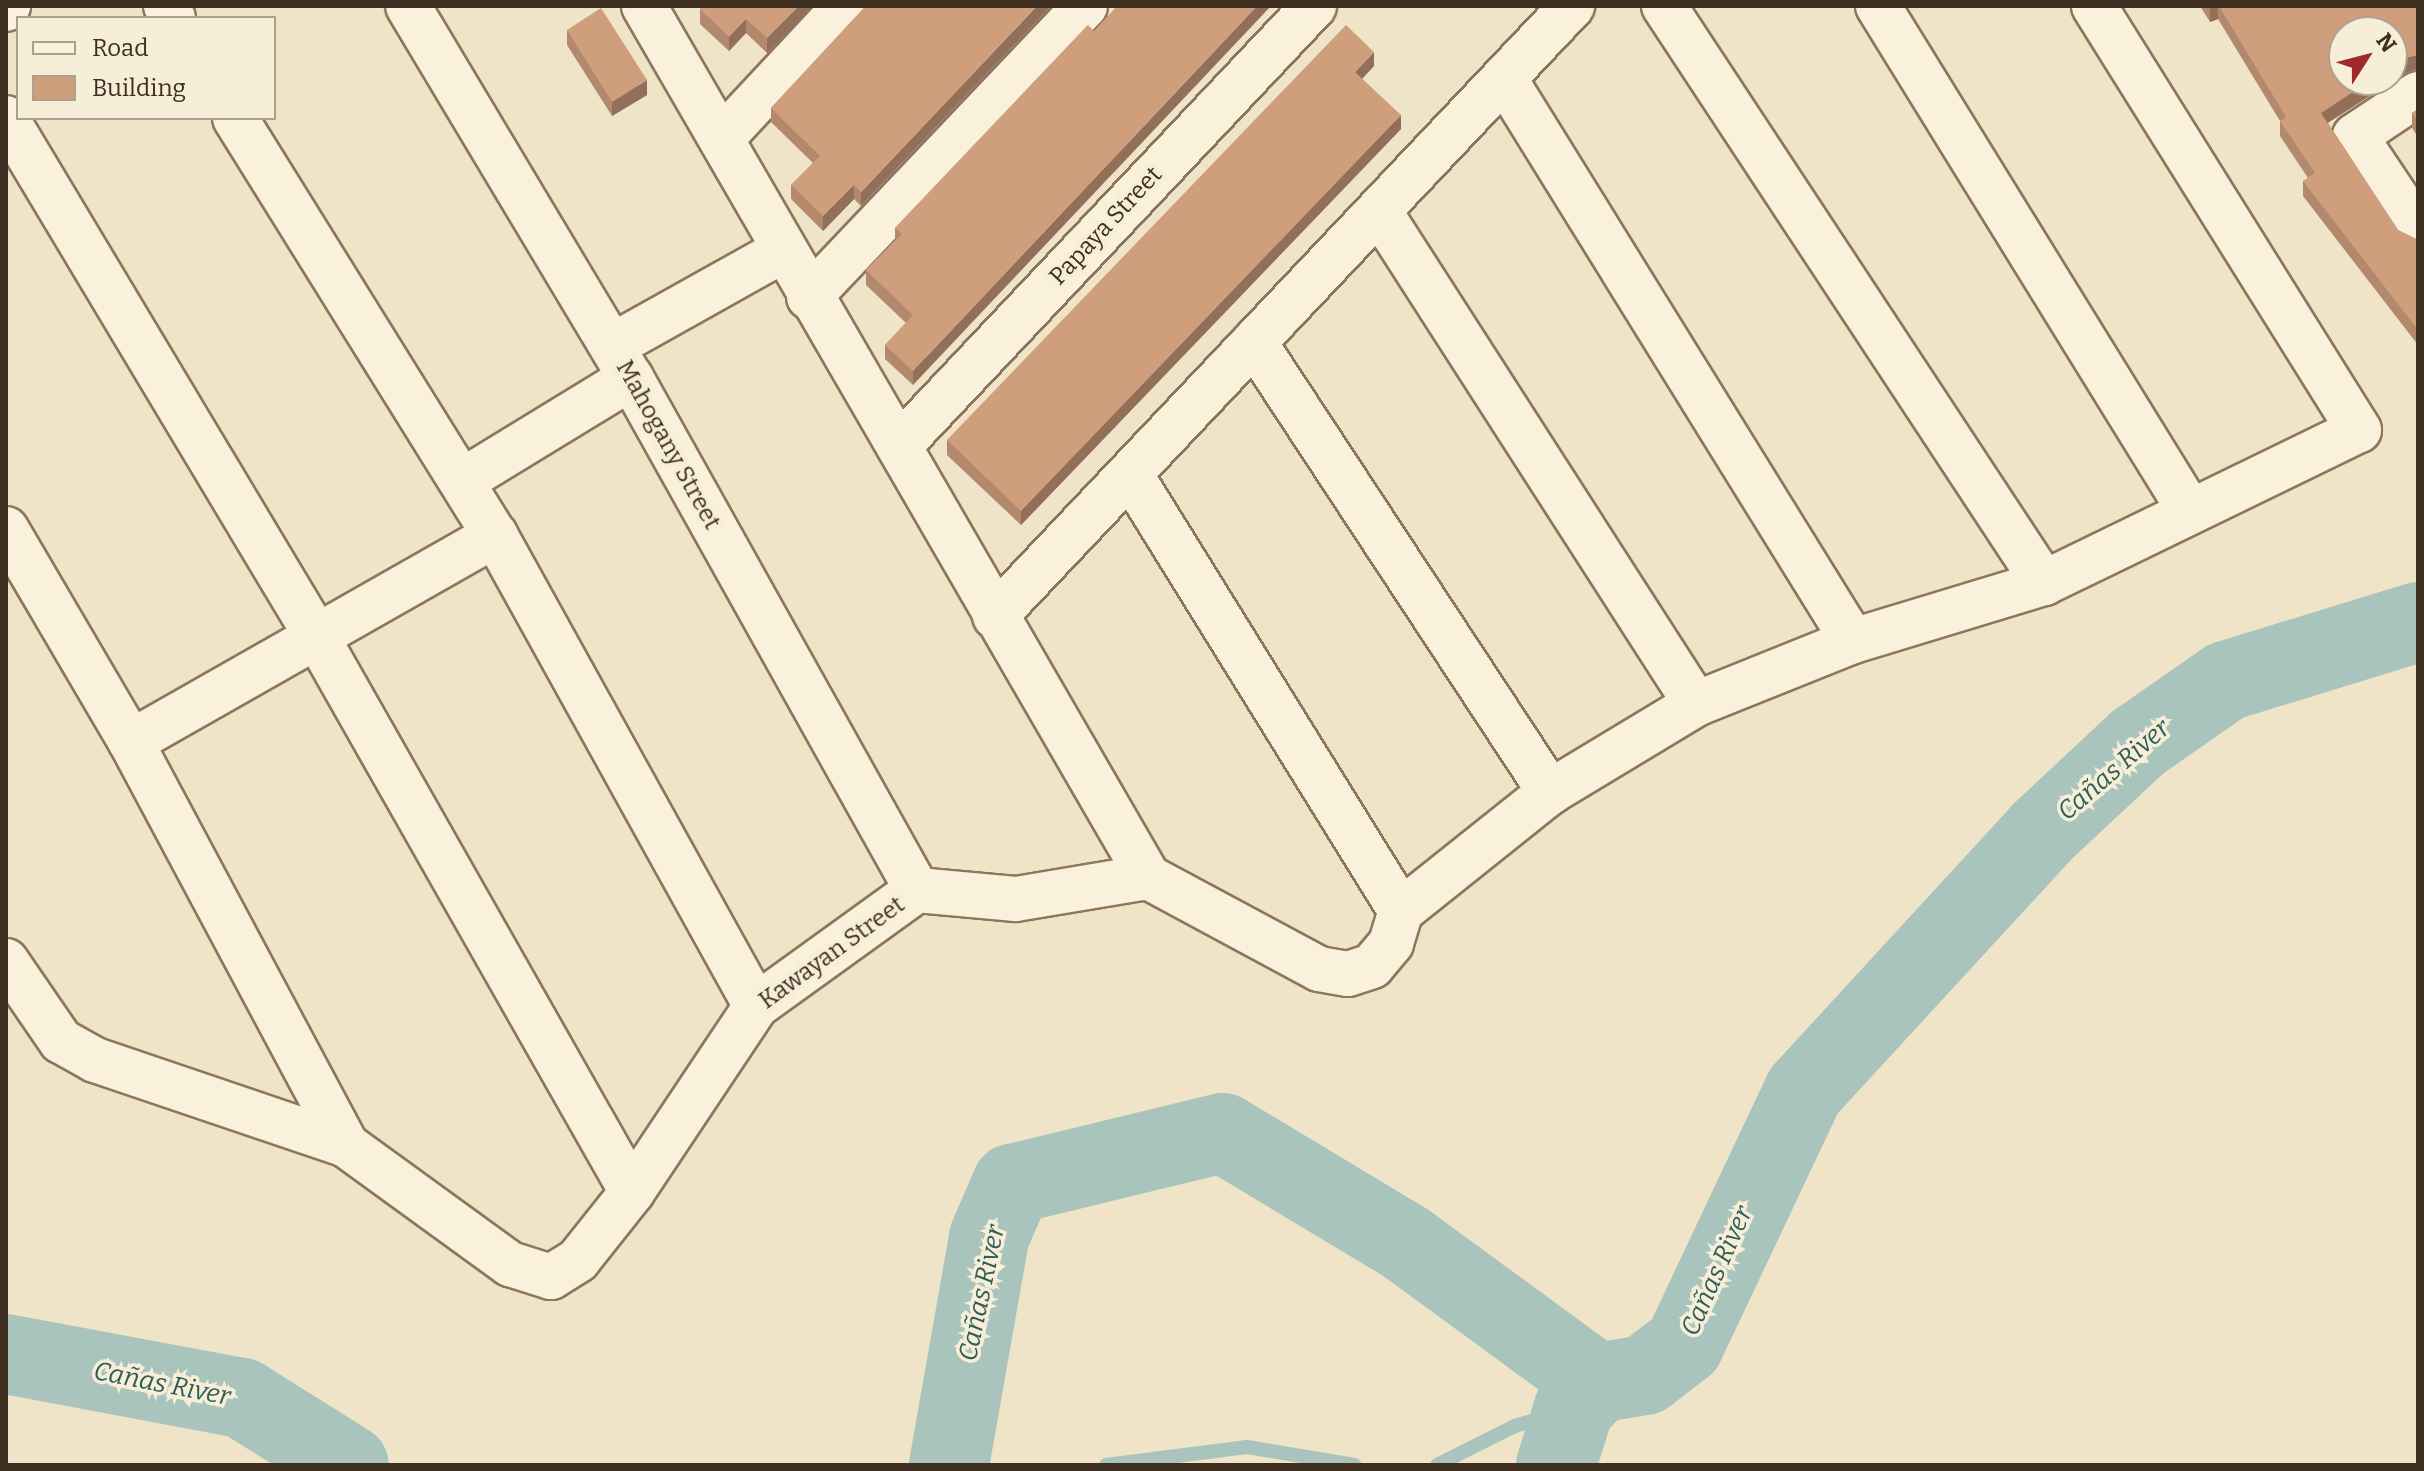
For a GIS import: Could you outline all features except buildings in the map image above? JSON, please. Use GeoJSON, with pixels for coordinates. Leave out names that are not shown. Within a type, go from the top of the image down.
{"type":"FeatureCollection","features":[{"type":"Feature","properties":{"kind":"street","name":"Mahogany Street"},"geometry":{"type":"LineString","coordinates":[[408,6],[622,362],[917,890]]}},
{"type":"Feature","properties":{"kind":"street"},"geometry":{"type":"LineString","coordinates":[[644,6],[809,297],[899,446],[1148,877],[1319,969],[1348,974],[1372,966],[1391,943],[1401,911],[1550,792],[1696,704],[1853,641],[2044,583],[2188,508],[2359,430],[2094,6]]}},
{"type":"Feature","properties":{"kind":"street"},"geometry":{"type":"LineString","coordinates":[[721,139],[845,6]]}},
{"type":"Feature","properties":{"kind":"street"},"geometry":{"type":"LineString","coordinates":[[809,297],[1085,6]]}},
{"type":"Feature","properties":{"kind":"street","name":"Papaya Street"},"geometry":{"type":"LineString","coordinates":[[899,446],[1314,6]]}},
{"type":"Feature","properties":{"kind":"street"},"geometry":{"type":"LineString","coordinates":[[995,616],[1572,6]]}},
{"type":"Feature","properties":{"kind":"street"},"geometry":{"type":"LineString","coordinates":[[1664,6],[2044,583]]}},
{"type":"Feature","properties":{"kind":"street"},"geometry":{"type":"LineString","coordinates":[[1878,6],[2188,508]]}},
{"type":"Feature","properties":{"kind":"street"},"geometry":{"type":"LineString","coordinates":[[1504,78],[1853,641]]}},
{"type":"Feature","properties":{"kind":"street"},"geometry":{"type":"LineString","coordinates":[[2418,94],[2355,136],[2418,230]]}},
{"type":"Feature","properties":{"kind":"street"},"geometry":{"type":"LineString","coordinates":[[6,118],[317,637],[632,1192]]}},
{"type":"Feature","properties":{"kind":"street"},"geometry":{"type":"LineString","coordinates":[[236,120],[495,535],[756,1006]]}},
{"type":"Feature","properties":{"kind":"street"},"geometry":{"type":"LineString","coordinates":[[1379,211],[1696,704]]}},
{"type":"Feature","properties":{"kind":"street"},"geometry":{"type":"LineString","coordinates":[[462,481],[622,362],[784,250]]}},
{"type":"Feature","properties":{"kind":"street"},"geometry":{"type":"LineString","coordinates":[[1254,342],[1550,792]]}},
{"type":"Feature","properties":{"kind":"street"},"geometry":{"type":"LineString","coordinates":[[1130,474],[1401,911]]}},
{"type":"Feature","properties":{"kind":"street"},"geometry":{"type":"LineString","coordinates":[[6,529],[131,742],[346,1145]]}},
{"type":"Feature","properties":{"kind":"street"},"geometry":{"type":"LineString","coordinates":[[131,742],[495,535]]}},
{"type":"Feature","properties":{"kind":"street","name":"Kawayan Street"},"geometry":{"type":"LineString","coordinates":[[346,1145],[510,1264],[551,1277],[578,1260],[632,1192],[756,1006],[917,890],[1016,899],[1148,877]]}},
{"type":"Feature","properties":{"kind":"street"},"geometry":{"type":"LineString","coordinates":[[6,961],[61,1041],[95,1060],[346,1145]]}},
{"type":"Feature","properties":{"kind":"waterway","name":"Cañas River"},"geometry":{"type":"LineString","coordinates":[[949,1465],[989,1237],[1012,1184],[1223,1133],[1406,1243],[1597,1383],[1645,1375],[1684,1345],[1804,1091],[2042,832],[2137,743],[2226,681],[2418,622]]}},
{"type":"Feature","properties":{"kind":"waterway","name":"Cañas River"},"geometry":{"type":"LineString","coordinates":[[6,1354],[242,1398],[349,1465]]}},
{"type":"Feature","properties":{"kind":"waterway"},"geometry":{"type":"LineString","coordinates":[[1556,1465],[1574,1408],[1597,1383]]}},
{"type":"Feature","properties":{"kind":"waterway"},"geometry":{"type":"LineString","coordinates":[[1437,1465],[1515,1426],[1574,1408]]}},
{"type":"Feature","properties":{"kind":"waterway"},"geometry":{"type":"LineString","coordinates":[[1106,1465],[1247,1447],[1355,1465]]}}]}
